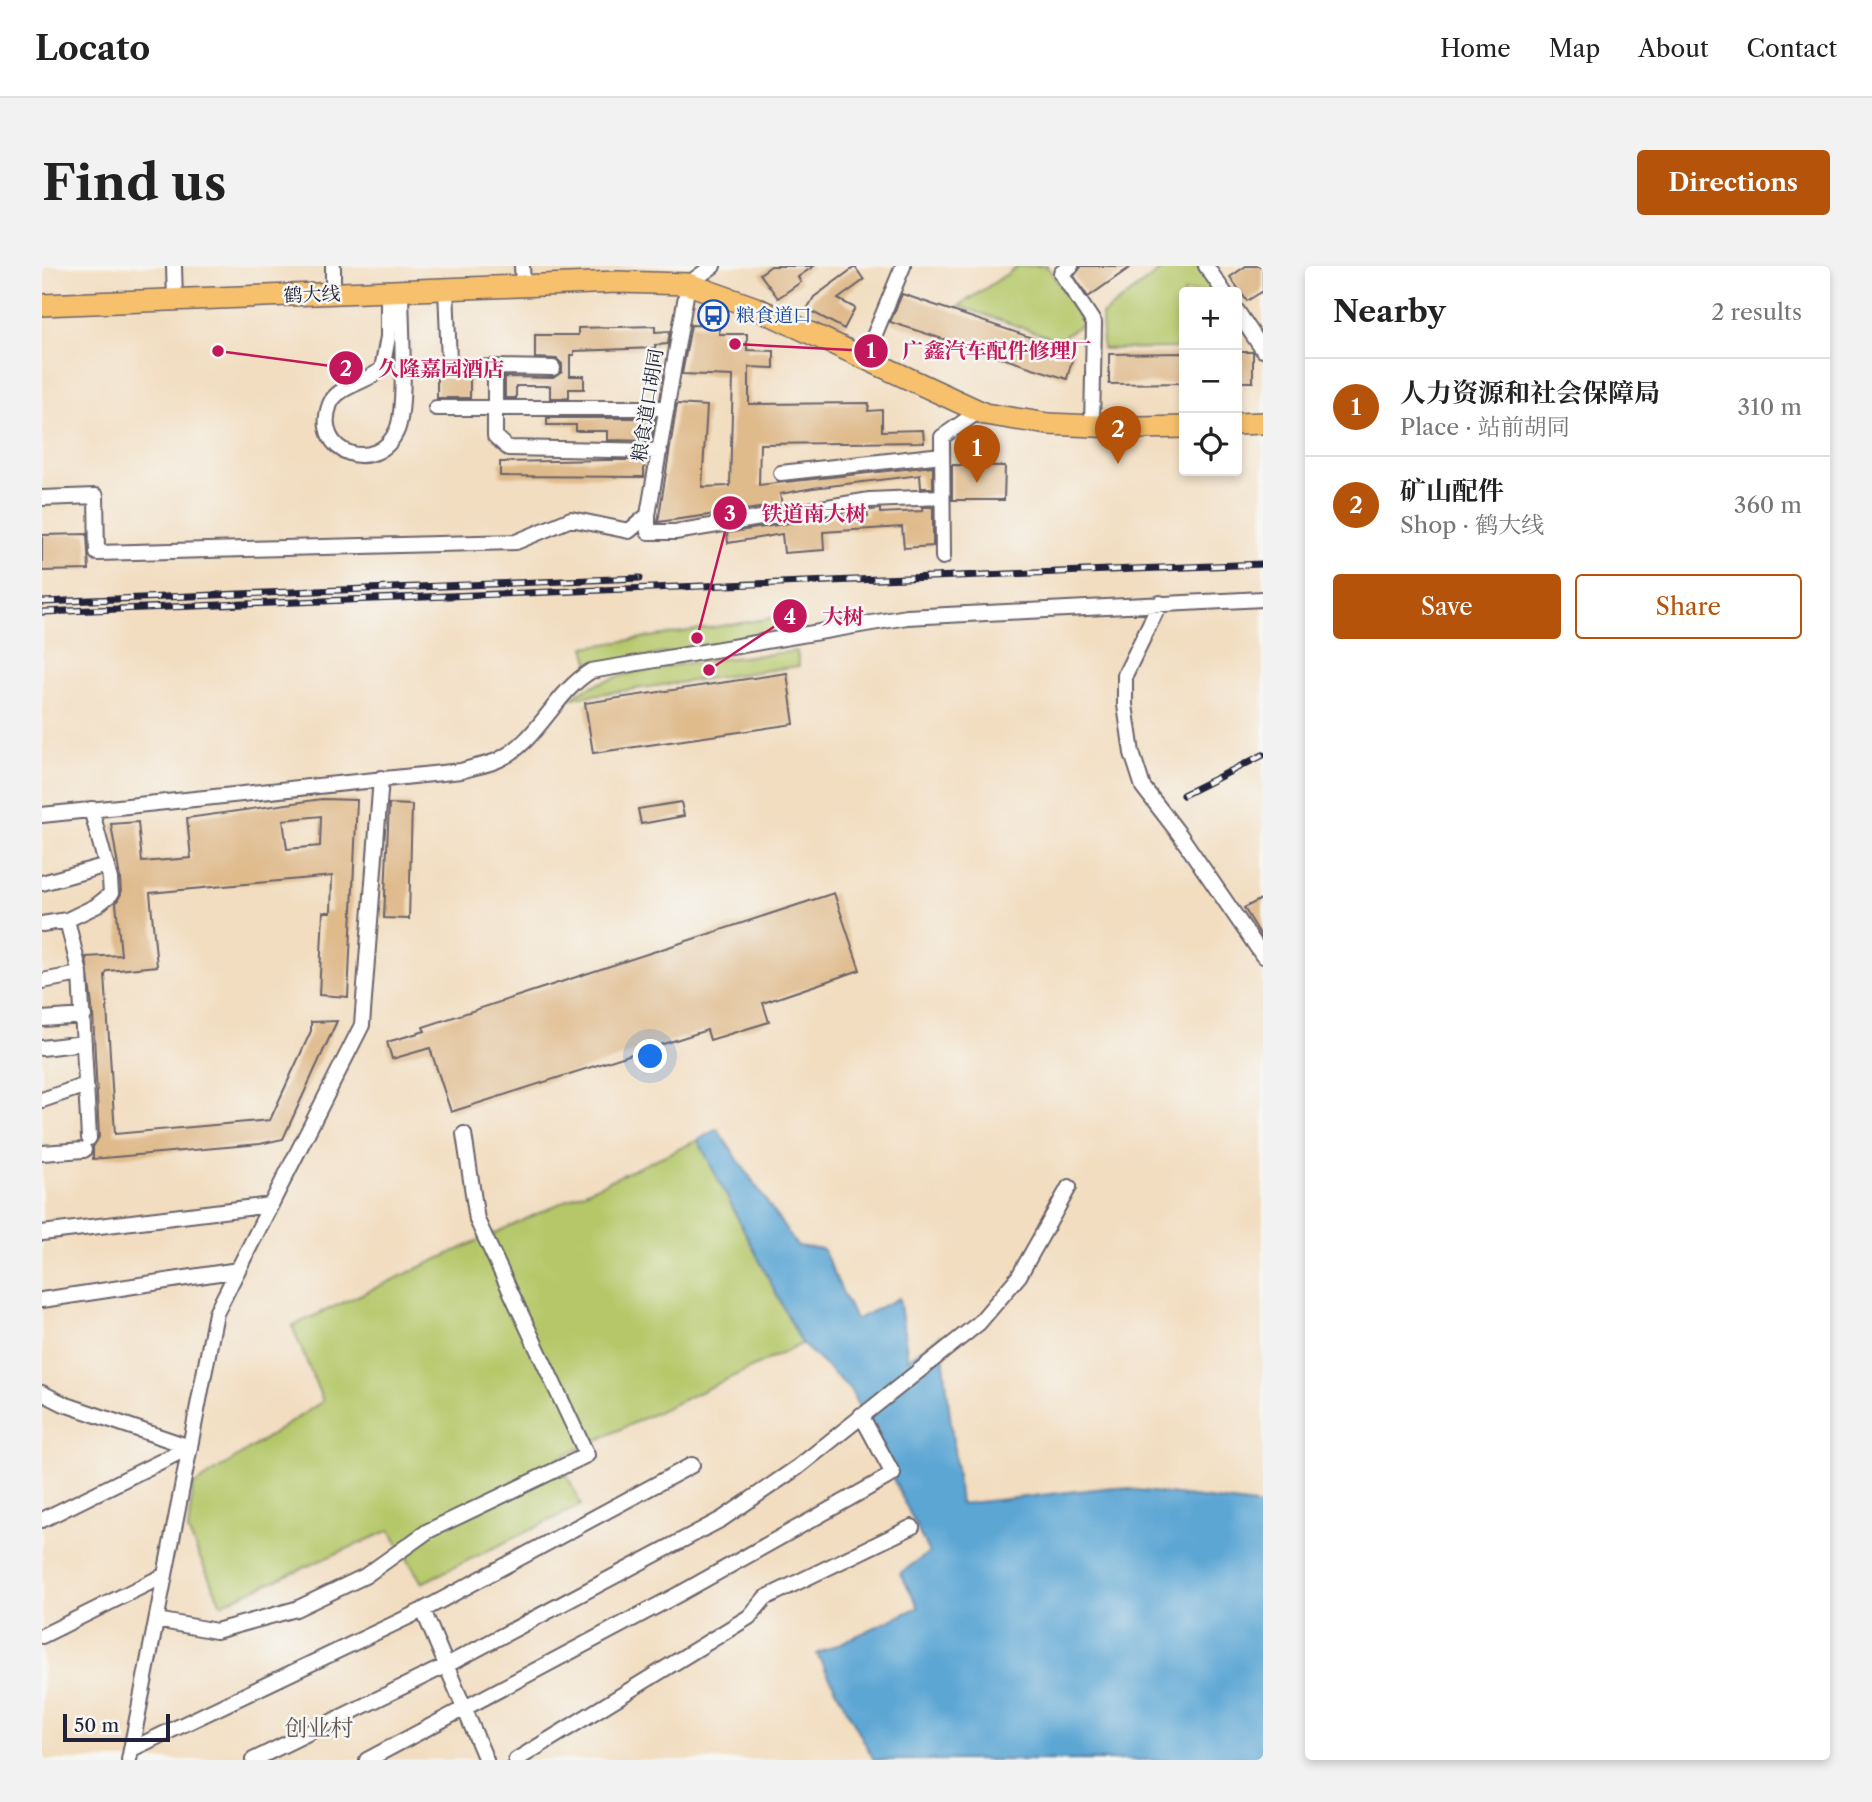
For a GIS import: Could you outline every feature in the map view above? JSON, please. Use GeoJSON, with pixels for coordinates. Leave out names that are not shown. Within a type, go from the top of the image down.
{"type":"FeatureCollection","features":[{"type":"Feature","properties":{"kind":"highway","name":"鹤大线"},"geometry":{"type":"LineString","coordinates":[[42,305],[446,289],[523,276],[688,284],[756,308],[979,411],[1048,424],[1179,426]]}},
{"type":"Feature","properties":{"kind":"highway"},"geometry":{"type":"LineString","coordinates":[[1242,424],[1263,423]]}},
{"type":"Feature","properties":{"kind":"street"},"geometry":{"type":"LineString","coordinates":[[174,266],[174,300]]}},
{"type":"Feature","properties":{"kind":"street"},"geometry":{"type":"LineString","coordinates":[[333,266],[333,293]]}},
{"type":"Feature","properties":{"kind":"street"},"geometry":{"type":"LineString","coordinates":[[688,284],[714,266],[718,295]]}},
{"type":"Feature","properties":{"kind":"street"},"geometry":{"type":"LineString","coordinates":[[864,358],[903,266]]}},
{"type":"Feature","properties":{"kind":"street"},"geometry":{"type":"LineString","coordinates":[[1071,266],[1061,273],[1094,323],[1092,426]]}},
{"type":"Feature","properties":{"kind":"street"},"geometry":{"type":"LineString","coordinates":[[1206,266],[1221,287]]}},
{"type":"Feature","properties":{"kind":"street","name":"粮食道口胡同"},"geometry":{"type":"LineString","coordinates":[[688,284],[648,515],[648,531],[675,531],[870,500],[941,498]]}},
{"type":"Feature","properties":{"kind":"street"},"geometry":{"type":"LineString","coordinates":[[446,289],[449,362],[464,368],[554,368]]}},
{"type":"Feature","properties":{"kind":"street"},"geometry":{"type":"LineString","coordinates":[[394,291],[401,386],[397,430],[375,452],[363,456],[346,454],[334,445],[329,431],[331,402],[339,393],[374,377],[382,369],[394,291]]}},
{"type":"Feature","properties":{"kind":"street"},"geometry":{"type":"LineString","coordinates":[[1242,318],[1263,350]]}},
{"type":"Feature","properties":{"kind":"street"},"geometry":{"type":"LineString","coordinates":[[495,367],[495,436],[508,448],[660,451]]}},
{"type":"Feature","properties":{"kind":"street"},"geometry":{"type":"LineString","coordinates":[[436,408],[667,408]]}},
{"type":"Feature","properties":{"kind":"street"},"geometry":{"type":"LineString","coordinates":[[943,557],[942,437],[979,411]]}},
{"type":"Feature","properties":{"kind":"street"},"geometry":{"type":"LineString","coordinates":[[781,473],[942,455]]}},
{"type":"Feature","properties":{"kind":"street"},"geometry":{"type":"LineString","coordinates":[[42,498],[96,496],[97,552],[516,542],[571,519],[629,531],[648,515]]}},
{"type":"Feature","properties":{"kind":"street"},"geometry":{"type":"LineString","coordinates":[[42,815],[461,771],[498,760],[526,738],[576,680],[591,671],[907,617],[1263,599]]}},
{"type":"Feature","properties":{"kind":"street"},"geometry":{"type":"LineString","coordinates":[[1160,603],[1125,675],[1125,705],[1132,753],[1143,787],[1180,835],[1263,956]]}},
{"type":"Feature","properties":{"kind":"street"},"geometry":{"type":"LineString","coordinates":[[131,1754],[216,1313],[362,1025],[381,778]]}},
{"type":"Feature","properties":{"kind":"street"},"geometry":{"type":"LineString","coordinates":[[42,925],[67,920],[96,906],[111,894],[107,865],[91,810]]}},
{"type":"Feature","properties":{"kind":"street"},"geometry":{"type":"LineString","coordinates":[[42,883],[107,865]]}},
{"type":"Feature","properties":{"kind":"street"},"geometry":{"type":"LineString","coordinates":[[42,1153],[87,1144],[84,1016],[80,974],[67,920]]}},
{"type":"Feature","properties":{"kind":"street"},"geometry":{"type":"LineString","coordinates":[[42,981],[80,974]]}},
{"type":"Feature","properties":{"kind":"street"},"geometry":{"type":"LineString","coordinates":[[42,1019],[84,1016]]}},
{"type":"Feature","properties":{"kind":"street"},"geometry":{"type":"LineString","coordinates":[[42,1048],[84,1043]]}},
{"type":"Feature","properties":{"kind":"street"},"geometry":{"type":"LineString","coordinates":[[42,1100],[86,1085]]}},
{"type":"Feature","properties":{"kind":"street"},"geometry":{"type":"LineString","coordinates":[[157,1620],[216,1631],[296,1609],[365,1576],[428,1531],[587,1455],[477,1220],[464,1135]]}},
{"type":"Feature","properties":{"kind":"street"},"geometry":{"type":"LineString","coordinates":[[253,1760],[444,1666],[722,1519],[798,1467],[979,1323],[1019,1276],[1069,1187]]}},
{"type":"Feature","properties":{"kind":"street"},"geometry":{"type":"LineString","coordinates":[[42,1233],[271,1205]]}},
{"type":"Feature","properties":{"kind":"street"},"geometry":{"type":"LineString","coordinates":[[42,1300],[238,1270]]}},
{"type":"Feature","properties":{"kind":"street"},"geometry":{"type":"LineString","coordinates":[[42,1393],[190,1447]]}},
{"type":"Feature","properties":{"kind":"street"},"geometry":{"type":"LineString","coordinates":[[42,1408],[57,1400]]}},
{"type":"Feature","properties":{"kind":"street"},"geometry":{"type":"LineString","coordinates":[[367,1760],[681,1593],[893,1474],[861,1415]]}},
{"type":"Feature","properties":{"kind":"street"},"geometry":{"type":"LineString","coordinates":[[42,1520],[190,1447]]}},
{"type":"Feature","properties":{"kind":"street"},"geometry":{"type":"LineString","coordinates":[[131,1754],[423,1610],[692,1465]]}},
{"type":"Feature","properties":{"kind":"street"},"geometry":{"type":"LineString","coordinates":[[516,1760],[749,1617],[765,1598],[912,1527]]}},
{"type":"Feature","properties":{"kind":"street"},"geometry":{"type":"LineString","coordinates":[[42,1636],[165,1575]]}},
{"type":"Feature","properties":{"kind":"street"},"geometry":{"type":"LineString","coordinates":[[423,1610],[444,1666],[486,1760]]}},
{"type":"Feature","properties":{"kind":"green space"},"geometry":{"type":"Polygon","coordinates":[[[1019,266],[1047,266],[1084,323],[1058,340],[959,306],[1019,266]]]}},
{"type":"Feature","properties":{"kind":"green space"},"geometry":{"type":"Polygon","coordinates":[[[1166,266],[1199,266],[1213,287],[1179,287],[1179,348],[1103,349],[1102,315],[1166,266]]]}},
{"type":"Feature","properties":{"kind":"green space"},"geometry":{"type":"Polygon","coordinates":[[[799,614],[803,630],[590,666],[585,647],[799,614]]]}},
{"type":"Feature","properties":{"kind":"green space"},"geometry":{"type":"Polygon","coordinates":[[[797,651],[799,666],[571,698],[591,686],[647,670],[797,651]]]}},
{"type":"Feature","properties":{"kind":"green space"},"geometry":{"type":"Polygon","coordinates":[[[698,1140],[802,1344],[559,1458],[581,1505],[422,1583],[390,1530],[221,1604],[188,1531],[193,1486],[323,1401],[292,1326],[698,1140]]]}},
{"type":"Feature","properties":{"kind":"water"},"geometry":{"type":"Polygon","coordinates":[[[717,1129],[797,1246],[823,1249],[855,1320],[899,1298],[908,1359],[941,1335],[960,1504],[1113,1487],[1263,1506],[1263,1760],[874,1760],[817,1654],[919,1607],[900,1573],[929,1553],[850,1389],[802,1344],[698,1140],[717,1129]]]}},
{"type":"Feature","properties":{"kind":"building"},"geometry":{"type":"Polygon","coordinates":[[[771,266],[814,266],[798,277],[801,282],[778,298],[760,274],[771,266]]]}},
{"type":"Feature","properties":{"kind":"building"},"geometry":{"type":"Polygon","coordinates":[[[1082,266],[1132,266],[1088,297],[1074,276],[1082,266]]]}},
{"type":"Feature","properties":{"kind":"building"},"geometry":{"type":"Polygon","coordinates":[[[1246,266],[1263,266],[1263,291],[1247,301],[1242,294],[1242,287],[1237,287],[1230,277],[1246,266]]]}},
{"type":"Feature","properties":{"kind":"building"},"geometry":{"type":"Polygon","coordinates":[[[855,267],[864,280],[838,299],[855,308],[844,329],[807,309],[814,297],[855,267]]]}},
{"type":"Feature","properties":{"kind":"building"},"geometry":{"type":"Polygon","coordinates":[[[902,294],[1074,352],[1067,379],[890,322],[902,294]]]}},
{"type":"Feature","properties":{"kind":"building"},"geometry":{"type":"Polygon","coordinates":[[[691,325],[719,326],[719,334],[747,334],[747,350],[774,351],[774,368],[749,367],[749,404],[869,403],[868,411],[882,410],[882,431],[923,430],[924,442],[760,444],[759,485],[933,466],[933,488],[921,488],[920,475],[813,488],[780,494],[782,505],[658,522],[677,404],[707,406],[702,487],[730,486],[733,376],[682,374],[691,325]]]}},
{"type":"Feature","properties":{"kind":"building"},"geometry":{"type":"Polygon","coordinates":[[[655,326],[655,332],[670,331],[668,344],[655,345],[655,348],[574,351],[574,355],[570,355],[570,376],[584,376],[584,389],[569,389],[569,398],[550,398],[550,386],[516,386],[516,398],[505,398],[505,377],[553,378],[562,372],[562,364],[557,359],[535,358],[535,335],[578,335],[578,328],[655,326]]]}},
{"type":"Feature","properties":{"kind":"building"},"geometry":{"type":"Polygon","coordinates":[[[1242,352],[1253,352],[1253,382],[1242,382],[1242,352]]]}},
{"type":"Feature","properties":{"kind":"building"},"geometry":{"type":"Polygon","coordinates":[[[1179,353],[1179,383],[1109,384],[1109,354],[1179,353]]]}},
{"type":"Feature","properties":{"kind":"building"},"geometry":{"type":"Polygon","coordinates":[[[437,375],[470,377],[470,398],[437,398],[437,375]]]}},
{"type":"Feature","properties":{"kind":"building"},"geometry":{"type":"Polygon","coordinates":[[[547,418],[655,418],[651,441],[607,440],[607,431],[576,431],[576,425],[547,425],[547,418]]]}},
{"type":"Feature","properties":{"kind":"building"},"geometry":{"type":"Polygon","coordinates":[[[644,460],[644,477],[500,476],[500,462],[644,460]]]}},
{"type":"Feature","properties":{"kind":"building"},"geometry":{"type":"Polygon","coordinates":[[[952,465],[1005,466],[1004,500],[952,500],[952,465]]]}},
{"type":"Feature","properties":{"kind":"building"},"geometry":{"type":"Polygon","coordinates":[[[922,507],[933,507],[933,546],[904,548],[902,527],[823,532],[824,550],[784,553],[782,534],[728,543],[727,533],[826,517],[868,516],[867,510],[880,509],[880,513],[923,511],[922,507]]]}},
{"type":"Feature","properties":{"kind":"building"},"geometry":{"type":"Polygon","coordinates":[[[87,534],[89,570],[42,571],[42,535],[87,534]]]}},
{"type":"Feature","properties":{"kind":"building"},"geometry":{"type":"Polygon","coordinates":[[[787,673],[794,724],[593,753],[585,703],[787,673]]]}},
{"type":"Feature","properties":{"kind":"building"},"geometry":{"type":"Polygon","coordinates":[[[322,799],[357,800],[348,997],[319,995],[323,912],[331,912],[332,876],[150,893],[157,966],[108,971],[105,975],[115,1134],[270,1120],[311,1031],[311,1022],[337,1021],[283,1139],[260,1144],[93,1159],[93,1147],[99,1137],[93,1015],[86,957],[121,955],[116,903],[121,894],[120,878],[111,824],[138,822],[142,862],[191,858],[187,818],[322,799]],[[321,816],[283,820],[287,849],[320,846],[321,816]]]}},
{"type":"Feature","properties":{"kind":"building"},"geometry":{"type":"Polygon","coordinates":[[[681,802],[684,816],[641,824],[638,809],[681,802]]]}},
{"type":"Feature","properties":{"kind":"building"},"geometry":{"type":"Polygon","coordinates":[[[389,804],[412,805],[409,919],[384,918],[389,804]]]}},
{"type":"Feature","properties":{"kind":"building"},"geometry":{"type":"Polygon","coordinates":[[[834,893],[860,970],[763,1003],[769,1022],[710,1040],[707,1030],[451,1112],[430,1048],[392,1059],[387,1042],[425,1031],[423,1027],[834,893]]]}},
{"type":"Feature","properties":{"kind":"building"},"geometry":{"type":"Polygon","coordinates":[[[1263,898],[1263,939],[1244,908],[1263,898]]]}},
{"type":"Feature","properties":{"kind":"railway"},"geometry":{"type":"LineString","coordinates":[[42,612],[1263,564]]}},
{"type":"Feature","properties":{"kind":"railway"},"geometry":{"type":"LineString","coordinates":[[42,602],[640,578]]}},
{"type":"Feature","properties":{"kind":"railway"},"geometry":{"type":"LineString","coordinates":[[1183,795],[1263,755]]}},
{"type":"Feature","properties":{"kind":"place","name":"粮食道口"},"geometry":{"type":"Point","coordinates":[713,315]}},
{"type":"Feature","properties":{"kind":"place","name":"广鑫汽车配件修理厂"},"geometry":{"type":"Point","coordinates":[735,344]}},
{"type":"Feature","properties":{"kind":"place","name":"久隆嘉园酒店"},"geometry":{"type":"Point","coordinates":[218,351]}},
{"type":"Feature","properties":{"kind":"place","name":"矿山配件"},"geometry":{"type":"Point","coordinates":[1118,464]}},
{"type":"Feature","properties":{"kind":"place","name":"人力资源和社会保障局"},"geometry":{"type":"Point","coordinates":[977,483]}},
{"type":"Feature","properties":{"kind":"place","name":"铁道南大树"},"geometry":{"type":"Point","coordinates":[697,638]}},
{"type":"Feature","properties":{"kind":"place","name":"大树"},"geometry":{"type":"Point","coordinates":[709,670]}},
{"type":"Feature","properties":{"kind":"district","name":"创业村"},"geometry":{"type":"Point","coordinates":[319,1728]}}]}
